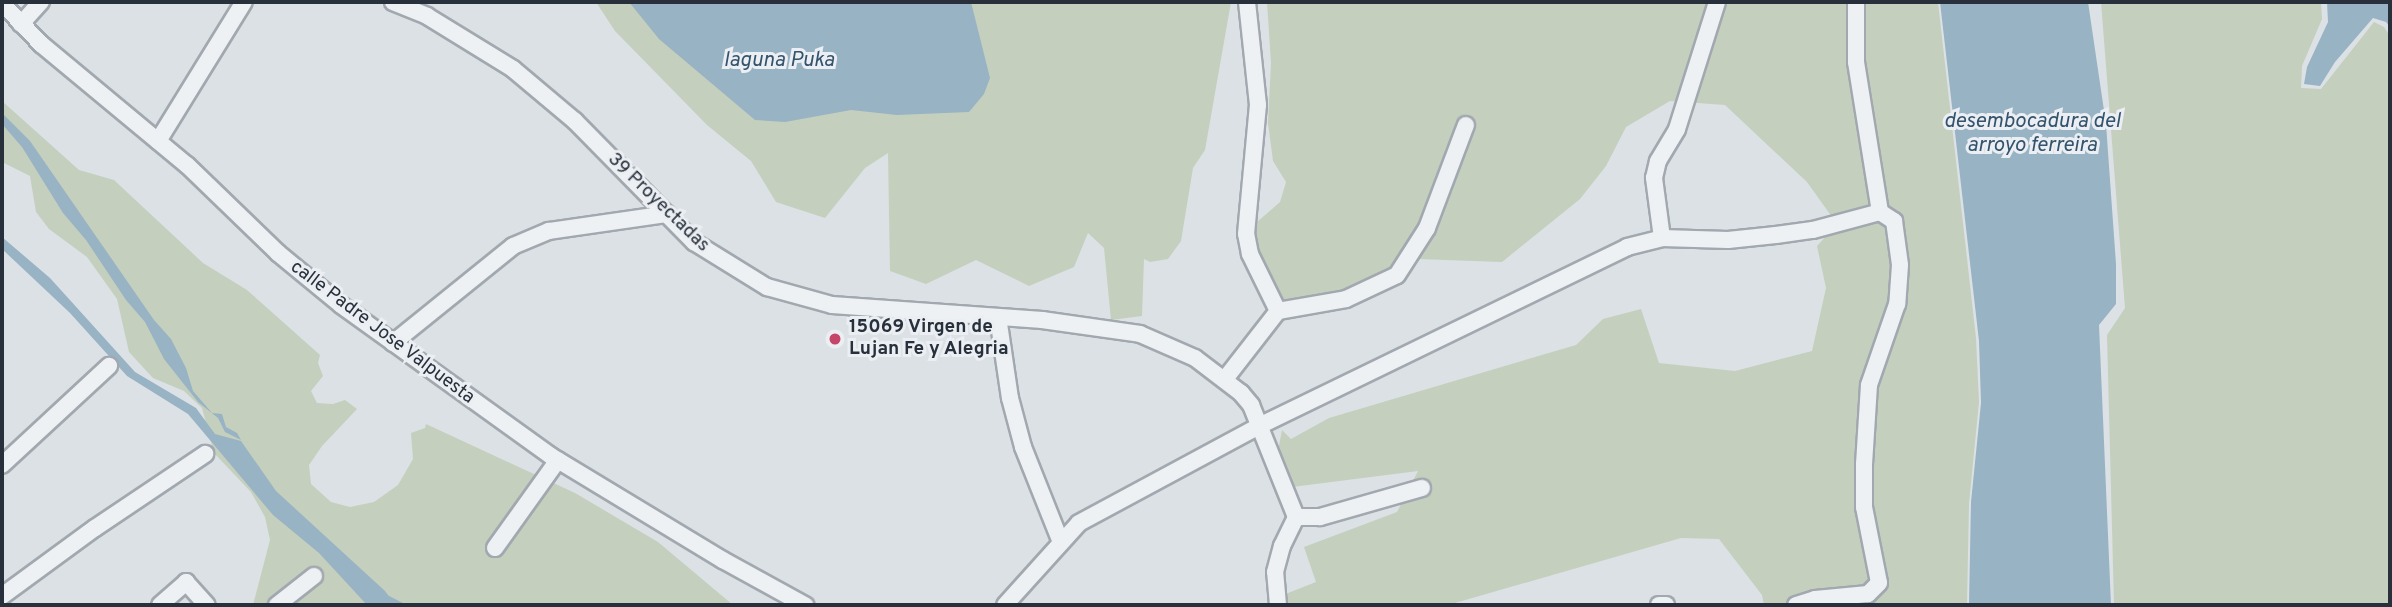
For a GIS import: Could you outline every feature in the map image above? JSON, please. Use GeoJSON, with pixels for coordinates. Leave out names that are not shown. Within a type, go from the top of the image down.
{"type":"FeatureCollection","features":[{"type":"Feature","properties":{"kind":"street"},"geometry":{"type":"LineString","coordinates":[[20,24],[41,2]]}},
{"type":"Feature","properties":{"kind":"street"},"geometry":{"type":"LineString","coordinates":[[158,141],[244,2]]}},
{"type":"Feature","properties":{"kind":"street","name":"39 Proyectadas"},"geometry":{"type":"LineString","coordinates":[[393,2],[437,22],[513,69],[575,121],[694,243],[766,288],[832,304],[998,317],[1140,334],[1195,358],[1225,379],[1251,405],[1296,517]]}},
{"type":"Feature","properties":{"kind":"street"},"geometry":{"type":"LineString","coordinates":[[1247,2],[1258,105],[1247,234],[1250,254],[1278,311]]}},
{"type":"Feature","properties":{"kind":"street"},"geometry":{"type":"LineString","coordinates":[[1662,238],[1654,178],[1658,161],[1677,129],[1717,2]]}},
{"type":"Feature","properties":{"kind":"street"},"geometry":{"type":"LineString","coordinates":[[1856,2],[1856,62],[1880,212]]}},
{"type":"Feature","properties":{"kind":"street","name":"calle Padre Jose Valpuesta"},"geometry":{"type":"LineString","coordinates":[[2,3],[20,24],[213,189],[278,253],[393,342],[492,416],[558,460],[723,560],[805,605]]}},
{"type":"Feature","properties":{"kind":"street"},"geometry":{"type":"LineString","coordinates":[[1225,379],[1278,311],[1346,299],[1397,275],[1427,228],[1466,125]]}},
{"type":"Feature","properties":{"kind":"street"},"geometry":{"type":"LineString","coordinates":[[1004,605],[1060,540],[1079,523],[1259,426],[1627,247],[1643,240],[1662,238],[1728,240],[1813,230],[1880,212],[1894,221],[1900,265],[1896,304],[1869,385],[1864,507],[1879,583],[1868,594],[1815,599],[1796,605]]}},
{"type":"Feature","properties":{"kind":"street"},"geometry":{"type":"LineString","coordinates":[[393,342],[513,246],[549,231],[667,214]]}},
{"type":"Feature","properties":{"kind":"street"},"geometry":{"type":"LineString","coordinates":[[998,317],[1010,398],[1023,447],[1060,540]]}},
{"type":"Feature","properties":{"kind":"street"},"geometry":{"type":"LineString","coordinates":[[2,465],[109,366]]}},
{"type":"Feature","properties":{"kind":"street"},"geometry":{"type":"LineString","coordinates":[[2,596],[95,528],[205,454]]}},
{"type":"Feature","properties":{"kind":"street"},"geometry":{"type":"LineString","coordinates":[[495,548],[558,460]]}},
{"type":"Feature","properties":{"kind":"street"},"geometry":{"type":"LineString","coordinates":[[1278,605],[1275,572],[1282,546],[1296,517],[1320,517],[1422,488]]}},
{"type":"Feature","properties":{"kind":"street"},"geometry":{"type":"LineString","coordinates":[[277,605],[314,576]]}},
{"type":"Feature","properties":{"kind":"street"},"geometry":{"type":"LineString","coordinates":[[160,605],[186,582],[207,605]]}},
{"type":"Feature","properties":{"kind":"street"},"geometry":{"type":"LineString","coordinates":[[1659,605],[1666,605]]}},
{"type":"Feature","properties":{"kind":"green space"},"geometry":{"type":"Polygon","coordinates":[[[596,2],[1231,2],[1205,150],[1193,168],[1181,241],[1168,259],[1150,262],[1144,259],[1142,316],[1111,320],[1104,248],[1088,233],[1074,267],[1029,286],[976,260],[926,284],[890,271],[888,153],[865,168],[825,218],[776,202],[751,161],[707,125],[615,31],[596,2]]]}},
{"type":"Feature","properties":{"kind":"green space"},"geometry":{"type":"Polygon","coordinates":[[[1267,2],[1938,2],[1976,338],[1979,402],[1969,504],[1967,605],[1764,605],[1762,595],[1719,539],[1681,538],[1448,605],[1278,605],[1283,595],[1316,582],[1304,547],[1397,512],[1418,471],[1292,487],[1277,456],[1282,430],[1291,439],[1329,418],[1576,345],[1603,319],[1641,309],[1659,363],[1735,371],[1812,351],[1826,288],[1817,246],[1837,224],[1807,182],[1725,105],[1670,101],[1626,127],[1606,166],[1580,199],[1502,262],[1418,259],[1377,275],[1326,304],[1273,305],[1252,281],[1241,236],[1280,202],[1286,182],[1273,161],[1268,123],[1271,63],[1267,2]]]}},
{"type":"Feature","properties":{"kind":"green space"},"geometry":{"type":"Polygon","coordinates":[[[2101,2],[2321,2],[2322,19],[2302,66],[2301,88],[2321,89],[2374,22],[2384,27],[2390,36],[2390,605],[2114,605],[2107,335],[2125,308],[2101,2]]]}},
{"type":"Feature","properties":{"kind":"green space"},"geometry":{"type":"Polygon","coordinates":[[[2,101],[79,170],[114,180],[203,263],[247,290],[320,355],[318,363],[323,376],[311,391],[317,403],[333,404],[345,400],[357,409],[322,446],[309,465],[311,484],[331,502],[350,507],[374,502],[398,485],[413,459],[411,433],[425,428],[426,424],[575,493],[658,542],[733,605],[253,605],[270,540],[265,517],[251,492],[214,453],[202,408],[184,391],[153,378],[129,352],[117,299],[87,257],[49,229],[36,212],[30,176],[2,162],[2,101]]]}},
{"type":"Feature","properties":{"kind":"water","name":"laguna Puka"},"geometry":{"type":"Polygon","coordinates":[[[629,2],[971,2],[990,78],[984,94],[969,112],[897,115],[851,110],[785,122],[755,120],[659,39],[629,2]]]}},
{"type":"Feature","properties":{"kind":"water","name":"desembocadura del arroyo ferreira"},"geometry":{"type":"Polygon","coordinates":[[[1940,2],[2088,2],[2106,124],[2116,264],[2116,304],[2099,325],[2111,605],[1969,605],[1971,502],[1981,403],[1979,341],[1940,2]]]}},
{"type":"Feature","properties":{"kind":"water"},"geometry":{"type":"Polygon","coordinates":[[[2327,2],[2390,2],[2390,27],[2386,22],[2373,18],[2335,62],[2320,86],[2304,84],[2307,67],[2328,22],[2327,2]]]}},
{"type":"Feature","properties":{"kind":"water"},"geometry":{"type":"Polygon","coordinates":[[[2,113],[30,141],[154,320],[171,339],[186,368],[193,391],[212,413],[222,414],[226,427],[237,433],[241,440],[225,432],[218,418],[198,402],[164,359],[145,322],[126,300],[86,240],[63,213],[22,147],[2,124],[2,113]]]}},
{"type":"Feature","properties":{"kind":"water"},"geometry":{"type":"Polygon","coordinates":[[[2,237],[50,278],[135,372],[196,408],[215,434],[241,441],[276,491],[385,591],[395,605],[367,605],[319,553],[273,515],[188,414],[127,376],[70,313],[2,249],[2,237]]]}},
{"type":"Feature","properties":{"kind":"waterway"},"geometry":{"type":"LineString","coordinates":[[387,597],[403,605]]}},
{"type":"Feature","properties":{"kind":"place","name":"15069 Virgen de Lujan Fe y Alegria"},"geometry":{"type":"Point","coordinates":[835,339]}}]}
